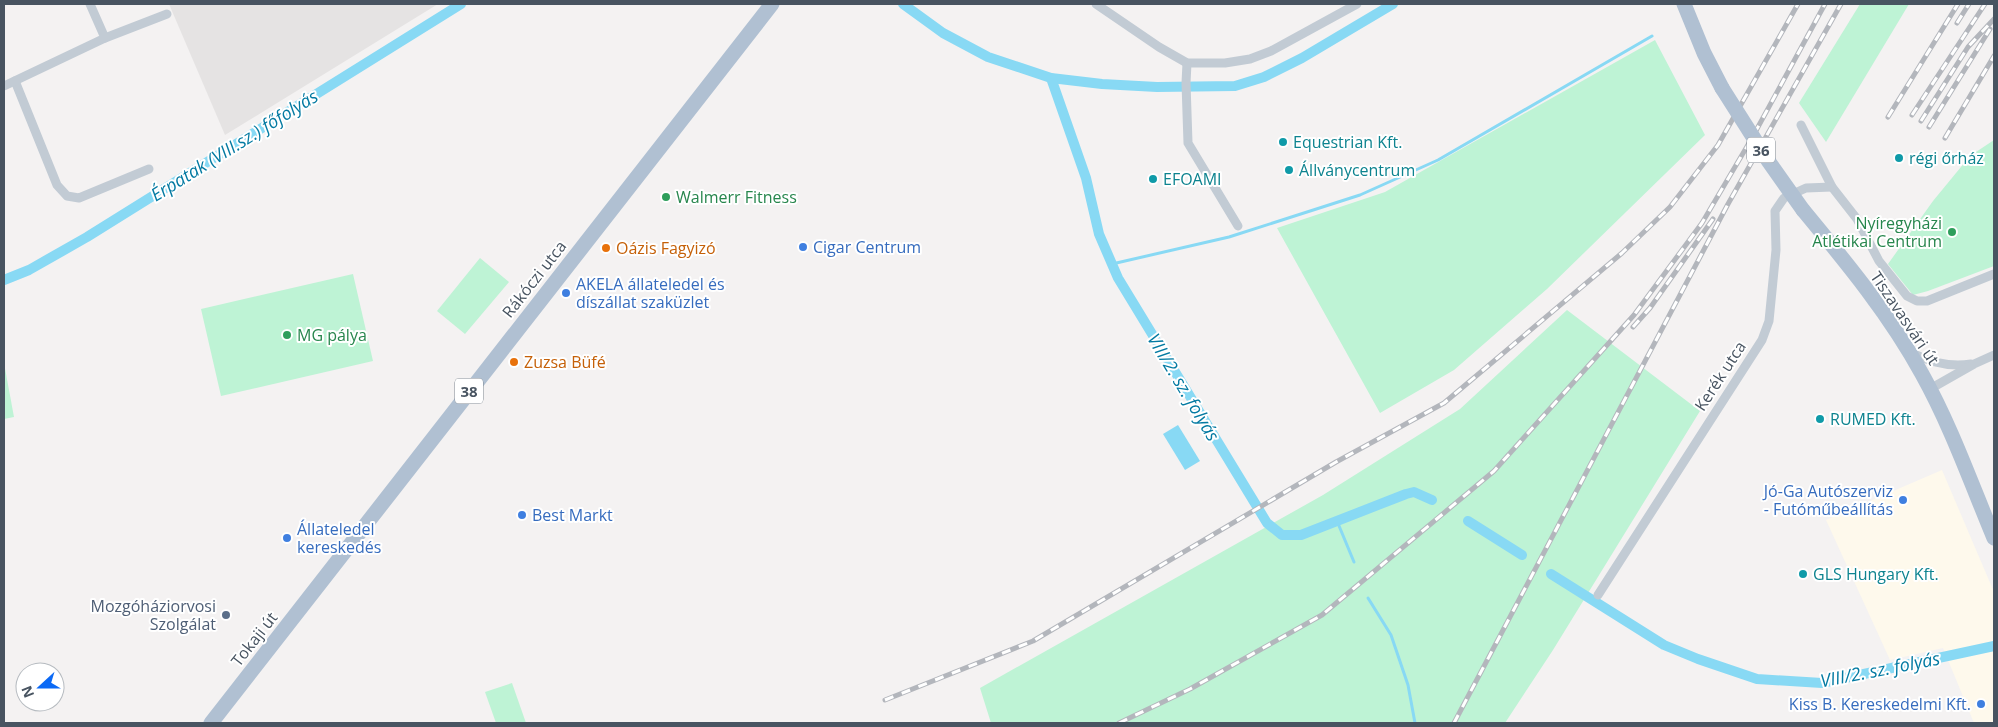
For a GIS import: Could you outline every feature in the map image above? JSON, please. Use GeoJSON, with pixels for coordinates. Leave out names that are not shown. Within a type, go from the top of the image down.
{"type":"FeatureCollection","features":[{"type":"Feature","properties":{"kind":"main road","name":"Rákóczi utca"},"geometry":{"type":"LineString","coordinates":[[325,577],[772,4]]}},
{"type":"Feature","properties":{"kind":"main road","name":"Tiszavasvári út"},"geometry":{"type":"LineString","coordinates":[[1684,4],[1704,53],[1722,88],[1769,162],[1803,210],[1860,281],[1909,352],[1930,389],[1949,429],[1992,528]]}},
{"type":"Feature","properties":{"kind":"main road","name":"Tokaji út"},"geometry":{"type":"LineString","coordinates":[[211,723],[325,577]]}},
{"type":"Feature","properties":{"kind":"street"},"geometry":{"type":"LineString","coordinates":[[90,4],[105,38]]}},
{"type":"Feature","properties":{"kind":"street"},"geometry":{"type":"LineString","coordinates":[[1096,4],[1158,47],[1188,63],[1225,63],[1250,59],[1271,50],[1357,4]]}},
{"type":"Feature","properties":{"kind":"street"},"geometry":{"type":"LineString","coordinates":[[4,86],[105,38],[167,14]]}},
{"type":"Feature","properties":{"kind":"street"},"geometry":{"type":"LineString","coordinates":[[1188,63],[1186,83],[1188,142],[1238,226]]}},
{"type":"Feature","properties":{"kind":"street"},"geometry":{"type":"LineString","coordinates":[[14,81],[56,185],[67,196],[79,198],[149,169]]}},
{"type":"Feature","properties":{"kind":"street"},"geometry":{"type":"LineString","coordinates":[[1801,125],[1832,186],[1857,219],[1879,261],[1906,296],[1917,301],[1927,301],[1994,274]]}},
{"type":"Feature","properties":{"kind":"street","name":"Kerék utca"},"geometry":{"type":"LineString","coordinates":[[1598,595],[1762,340],[1769,321],[1776,250],[1775,211],[1784,198],[1806,188],[1832,186]]}},
{"type":"Feature","properties":{"kind":"street"},"geometry":{"type":"LineString","coordinates":[[1909,352],[1926,360],[1948,366],[1974,364]]}},
{"type":"Feature","properties":{"kind":"street"},"geometry":{"type":"LineString","coordinates":[[1930,389],[1994,354]]}},
{"type":"Feature","properties":{"kind":"shaded area"},"geometry":{"type":"Polygon","coordinates":[[[169,4],[438,4],[225,135],[169,4]]]}},
{"type":"Feature","properties":{"kind":"shaded area"},"geometry":{"type":"Polygon","coordinates":[[[1942,470],[1994,592],[1994,723],[1974,723],[1943,648],[1890,660],[1826,520],[1942,470]]]}},
{"type":"Feature","properties":{"kind":"green space"},"geometry":{"type":"Polygon","coordinates":[[[1860,4],[1909,4],[1826,142],[1799,103],[1860,4]]]}},
{"type":"Feature","properties":{"kind":"green space"},"geometry":{"type":"Polygon","coordinates":[[[1655,40],[1705,135],[1547,289],[1454,370],[1380,413],[1277,228],[1385,192],[1655,40]]]}},
{"type":"Feature","properties":{"kind":"green space","name":"Nyíregyházi Atlétikai Centrum"},"geometry":{"type":"Polygon","coordinates":[[[1994,140],[1994,266],[1913,295],[1888,264],[1933,201],[1970,156],[1994,140]]]}},
{"type":"Feature","properties":{"kind":"green space"},"geometry":{"type":"Polygon","coordinates":[[[480,258],[509,282],[465,334],[437,311],[480,258]]]}},
{"type":"Feature","properties":{"kind":"green space","name":"MG pálya"},"geometry":{"type":"Polygon","coordinates":[[[353,274],[373,361],[221,396],[201,309],[353,274]]]}},
{"type":"Feature","properties":{"kind":"green space"},"geometry":{"type":"Polygon","coordinates":[[[1567,310],[1700,411],[1553,650],[1505,723],[991,723],[980,688],[1323,495],[1460,409],[1567,310]]]}},
{"type":"Feature","properties":{"kind":"green space"},"geometry":{"type":"Polygon","coordinates":[[[4,363],[14,417],[4,419],[4,363]]]}},
{"type":"Feature","properties":{"kind":"green space"},"geometry":{"type":"Polygon","coordinates":[[[512,683],[526,723],[496,723],[485,692],[512,683]]]}},
{"type":"Feature","properties":{"kind":"water"},"geometry":{"type":"Polygon","coordinates":[[[1178,425],[1200,461],[1185,470],[1163,434],[1178,425]]]}},
{"type":"Feature","properties":{"kind":"waterway","name":"Érpatak (VIII.sz.) főfolyás"},"geometry":{"type":"LineString","coordinates":[[4,280],[29,270],[87,237],[461,4]]}},
{"type":"Feature","properties":{"kind":"waterway","name":"Érpatak (VIII.sz.) főfolyás"},"geometry":{"type":"LineString","coordinates":[[903,4],[943,33],[988,57],[1051,78],[1102,84],[1157,87],[1235,86],[1264,77],[1302,58],[1393,4]]}},
{"type":"Feature","properties":{"kind":"waterway"},"geometry":{"type":"LineString","coordinates":[[1112,264],[1229,237],[1360,195],[1438,160],[1652,36]]}},
{"type":"Feature","properties":{"kind":"waterway","name":"VIII/2. sz. folyás"},"geometry":{"type":"LineString","coordinates":[[1051,78],[1086,178],[1099,234],[1118,278],[1267,523],[1282,535],[1301,535],[1406,494],[1414,492],[1432,500]]}},
{"type":"Feature","properties":{"kind":"waterway"},"geometry":{"type":"LineString","coordinates":[[1337,521],[1354,562]]}},
{"type":"Feature","properties":{"kind":"waterway","name":"VIII/2. sz. folyás"},"geometry":{"type":"LineString","coordinates":[[1468,521],[1522,555]]}},
{"type":"Feature","properties":{"kind":"waterway","name":"VIII/2. sz. folyás"},"geometry":{"type":"LineString","coordinates":[[1551,574],[1664,645],[1757,679],[1822,683],[1994,646]]}},
{"type":"Feature","properties":{"kind":"waterway"},"geometry":{"type":"LineString","coordinates":[[1368,598],[1391,635],[1408,685],[1415,723]]}},
{"type":"Feature","properties":{"kind":"railway"},"geometry":{"type":"LineString","coordinates":[[885,700],[1033,641],[1336,462],[1444,403],[1622,253],[1670,207],[1718,145],[1798,4]]}},
{"type":"Feature","properties":{"kind":"railway"},"geometry":{"type":"LineString","coordinates":[[1119,723],[1190,689],[1322,615],[1494,471],[1634,315],[1702,223],[1752,138],[1825,4]]}},
{"type":"Feature","properties":{"kind":"railway"},"geometry":{"type":"LineString","coordinates":[[1454,723],[1728,204],[1841,4]]}},
{"type":"Feature","properties":{"kind":"railway"},"geometry":{"type":"LineString","coordinates":[[1888,117],[1958,4]]}},
{"type":"Feature","properties":{"kind":"railway"},"geometry":{"type":"LineString","coordinates":[[1957,23],[1969,4]]}},
{"type":"Feature","properties":{"kind":"railway"},"geometry":{"type":"LineString","coordinates":[[1912,115],[1985,4]]}},
{"type":"Feature","properties":{"kind":"railway"},"geometry":{"type":"LineString","coordinates":[[1921,121],[1968,47],[1994,19]]}},
{"type":"Feature","properties":{"kind":"railway"},"geometry":{"type":"LineString","coordinates":[[1929,127],[1990,29]]}},
{"type":"Feature","properties":{"kind":"railway"},"geometry":{"type":"LineString","coordinates":[[1945,138],[1994,56]]}},
{"type":"Feature","properties":{"kind":"railway"},"geometry":{"type":"LineString","coordinates":[[1633,327],[1650,308],[1713,219]]}},
{"type":"Feature","properties":{"kind":"place","name":"Equestrian Kft."},"geometry":{"type":"Point","coordinates":[1283,142]}},
{"type":"Feature","properties":{"kind":"place","name":"régi őrház"},"geometry":{"type":"Point","coordinates":[1899,158]}},
{"type":"Feature","properties":{"kind":"place","name":"Állványcentrum"},"geometry":{"type":"Point","coordinates":[1289,170]}},
{"type":"Feature","properties":{"kind":"place","name":"EFOAMI"},"geometry":{"type":"Point","coordinates":[1153,179]}},
{"type":"Feature","properties":{"kind":"place","name":"Walmerr Fitness"},"geometry":{"type":"Point","coordinates":[666,197]}},
{"type":"Feature","properties":{"kind":"place","name":"Nyíregyházi Atlétikai Centrum"},"geometry":{"type":"Point","coordinates":[1952,232]}},
{"type":"Feature","properties":{"kind":"place","name":"Cigar Centrum"},"geometry":{"type":"Point","coordinates":[803,247]}},
{"type":"Feature","properties":{"kind":"place","name":"Oázis Fagyizó"},"geometry":{"type":"Point","coordinates":[606,248]}},
{"type":"Feature","properties":{"kind":"place","name":"AKELA állateledel és díszállat szaküzlet"},"geometry":{"type":"Point","coordinates":[566,293]}},
{"type":"Feature","properties":{"kind":"place","name":"MG pálya"},"geometry":{"type":"Point","coordinates":[287,335]}},
{"type":"Feature","properties":{"kind":"place","name":"Zuzsa Büfé"},"geometry":{"type":"Point","coordinates":[514,362]}},
{"type":"Feature","properties":{"kind":"place","name":"RUMED Kft."},"geometry":{"type":"Point","coordinates":[1820,419]}},
{"type":"Feature","properties":{"kind":"place","name":"Jó-Ga Autószerviz - Futóműbeállítás"},"geometry":{"type":"Point","coordinates":[1903,500]}},
{"type":"Feature","properties":{"kind":"place","name":"Best Markt"},"geometry":{"type":"Point","coordinates":[522,515]}},
{"type":"Feature","properties":{"kind":"place","name":"Állateledel kereskedés"},"geometry":{"type":"Point","coordinates":[287,538]}},
{"type":"Feature","properties":{"kind":"place","name":"GLS Hungary Kft."},"geometry":{"type":"Point","coordinates":[1803,574]}},
{"type":"Feature","properties":{"kind":"place","name":"Mozgóháziorvosi Szolgálat"},"geometry":{"type":"Point","coordinates":[226,615]}},
{"type":"Feature","properties":{"kind":"place","name":"Kiss B. Kereskedelmi Kft."},"geometry":{"type":"Point","coordinates":[1981,704]}}]}
